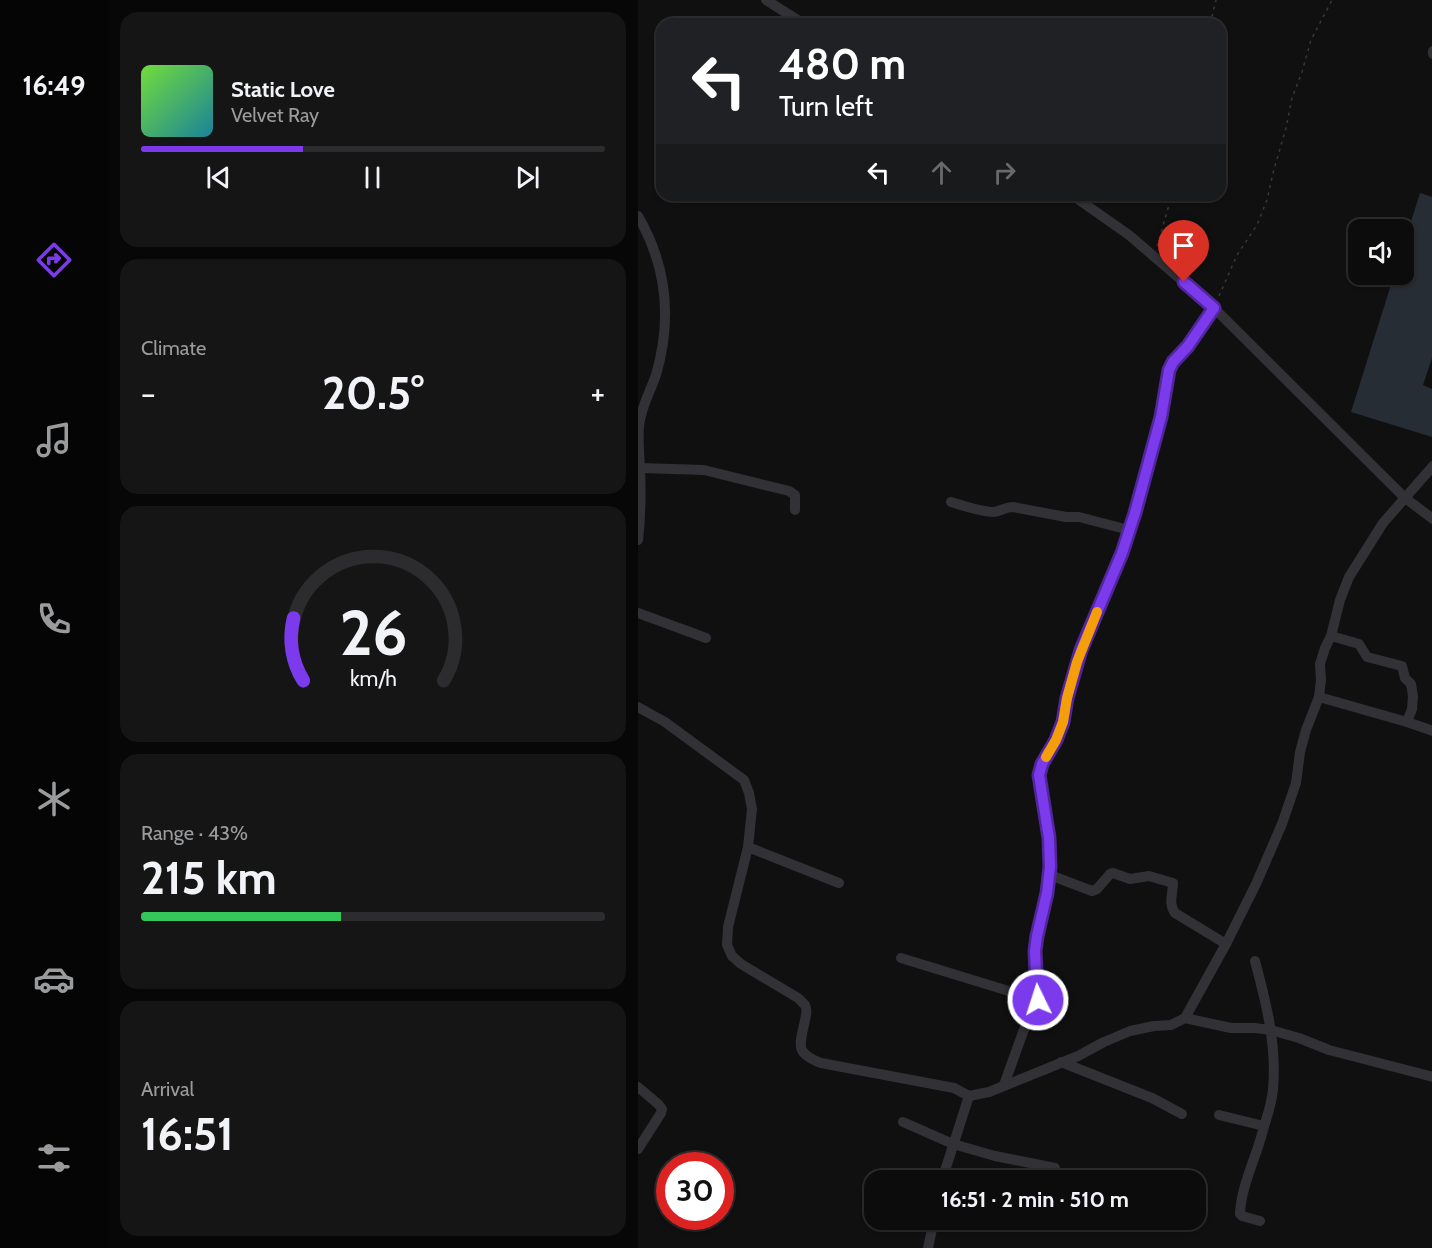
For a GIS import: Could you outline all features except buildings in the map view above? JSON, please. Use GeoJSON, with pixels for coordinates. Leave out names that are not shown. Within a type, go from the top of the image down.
{"type":"FeatureCollection","features":[{"type":"Feature","properties":{"kind":"street"},"geometry":{"type":"LineString","coordinates":[[766,0],[794,18]]}},
{"type":"Feature","properties":{"kind":"street"},"geometry":{"type":"LineString","coordinates":[[1080,201],[1154,255],[1214,308],[1405,498],[1433,519]]}},
{"type":"Feature","properties":{"kind":"street"},"geometry":{"type":"LineString","coordinates":[[638,216],[652,243],[663,284],[666,315],[657,372],[650,393],[642,406],[639,426],[641,520],[638,540]]}},
{"type":"Feature","properties":{"kind":"street"},"geometry":{"type":"LineString","coordinates":[[1004,1085],[1023,1032],[1038,1000],[1040,989],[1035,951],[1047,893],[1049,838],[1039,775],[1042,764],[1063,722],[1067,698],[1081,650],[1122,553],[1145,480],[1161,417],[1169,370],[1214,308]]}},
{"type":"Feature","properties":{"kind":"street"},"geometry":{"type":"LineString","coordinates":[[638,707],[665,722],[743,780],[749,793],[752,809],[748,847],[728,927],[727,945],[732,956],[741,963],[798,998],[805,1005],[807,1012],[800,1047],[803,1053],[821,1063],[954,1088],[969,1096],[989,1092],[1130,1032],[1154,1026],[1171,1025],[1185,1018],[1256,884],[1282,824],[1296,783],[1306,729],[1319,697],[1320,664],[1349,577],[1383,522],[1433,466]]}},
{"type":"Feature","properties":{"kind":"street"},"geometry":{"type":"LineString","coordinates":[[640,468],[704,470],[789,491],[795,495],[796,510]]}},
{"type":"Feature","properties":{"kind":"street"},"geometry":{"type":"LineString","coordinates":[[951,502],[993,512],[1013,507],[1066,517],[1079,517],[1129,530]]}},
{"type":"Feature","properties":{"kind":"street"},"geometry":{"type":"LineString","coordinates":[[638,613],[706,638]]}},
{"type":"Feature","properties":{"kind":"street"},"geometry":{"type":"LineString","coordinates":[[1331,636],[1359,644],[1367,657],[1404,668],[1405,678],[1410,684],[1413,696],[1412,709],[1407,722]]}},
{"type":"Feature","properties":{"kind":"street"},"geometry":{"type":"LineString","coordinates":[[1319,697],[1433,731]]}},
{"type":"Feature","properties":{"kind":"street"},"geometry":{"type":"LineString","coordinates":[[748,847],[839,883]]}},
{"type":"Feature","properties":{"kind":"street"},"geometry":{"type":"LineString","coordinates":[[1049,875],[1092,891],[1113,873],[1130,879],[1149,876],[1173,883],[1170,901],[1175,913],[1226,944]]}},
{"type":"Feature","properties":{"kind":"street"},"geometry":{"type":"LineString","coordinates":[[901,958],[1038,1000]]}},
{"type":"Feature","properties":{"kind":"street"},"geometry":{"type":"LineString","coordinates":[[1255,961],[1271,1030],[1273,1091],[1240,1214],[1260,1221]]}},
{"type":"Feature","properties":{"kind":"street"},"geometry":{"type":"LineString","coordinates":[[1185,1018],[1231,1028],[1271,1030],[1329,1050],[1433,1077]]}},
{"type":"Feature","properties":{"kind":"street"},"geometry":{"type":"LineString","coordinates":[[1061,1062],[1152,1098],[1182,1114]]}},
{"type":"Feature","properties":{"kind":"street"},"geometry":{"type":"LineString","coordinates":[[638,1087],[662,1109],[638,1149]]}},
{"type":"Feature","properties":{"kind":"street"},"geometry":{"type":"LineString","coordinates":[[945,1170],[969,1096]]}},
{"type":"Feature","properties":{"kind":"street"},"geometry":{"type":"LineString","coordinates":[[1219,1115],[1264,1126]]}},
{"type":"Feature","properties":{"kind":"street"},"geometry":{"type":"LineString","coordinates":[[903,1122],[953,1144],[995,1156],[1055,1168]]}},
{"type":"Feature","properties":{"kind":"street"},"geometry":{"type":"LineString","coordinates":[[928,1248],[932,1230]]}},
{"type":"Feature","properties":{"kind":"path"},"geometry":{"type":"LineString","coordinates":[[1212,18],[1216,0]]}},
{"type":"Feature","properties":{"kind":"path"},"geometry":{"type":"LineString","coordinates":[[1214,308],[1237,255],[1257,225],[1267,200],[1292,98],[1311,40],[1332,0]]}},
{"type":"Feature","properties":{"kind":"path"},"geometry":{"type":"LineString","coordinates":[[1154,255],[1170,201]]}},
{"type":"Feature","properties":{"kind":"shaded area"},"geometry":{"type":"Polygon","coordinates":[[[1420,193],[1432,197],[1433,355],[1423,385],[1432,389],[1432,437],[1351,412],[1391,285],[1414,285],[1414,219],[1412,219],[1420,193]]]}},
{"type":"Feature","properties":{"kind":"slow traffic"},"geometry":{"type":"LineString","coordinates":[[1046,757],[1063,722],[1077,662],[1097,612]]}},
{"type":"Feature","properties":{"kind":"route"},"geometry":{"type":"LineString","coordinates":[[1038,1000],[1040,989],[1035,951],[1050,867],[1049,838],[1039,775],[1042,764],[1063,722],[1067,698],[1081,650],[1122,553],[1135,513],[1161,417],[1169,370],[1214,308],[1184,282]]}}]}
